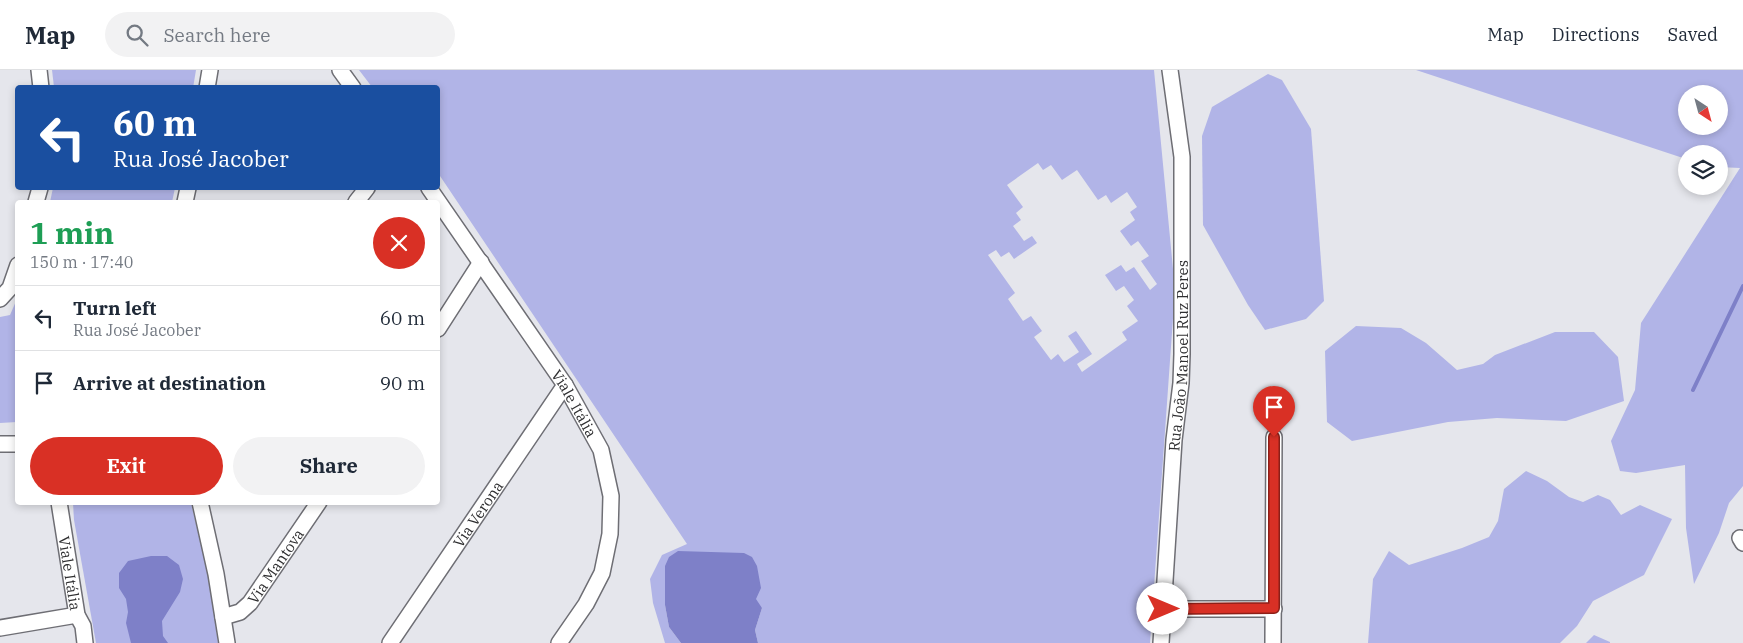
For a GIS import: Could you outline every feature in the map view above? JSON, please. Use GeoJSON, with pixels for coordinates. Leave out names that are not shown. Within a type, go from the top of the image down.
{"type":"FeatureCollection","features":[{"type":"Feature","properties":{"kind":"street"},"geometry":{"type":"LineString","coordinates":[[39,70],[41,85]]}},
{"type":"Feature","properties":{"kind":"street"},"geometry":{"type":"LineString","coordinates":[[208,85],[210,70]]}},
{"type":"Feature","properties":{"kind":"street"},"geometry":{"type":"LineString","coordinates":[[340,70],[351,85]]}},
{"type":"Feature","properties":{"kind":"street","name":"Rua João Manoel Ruz Peres"},"geometry":{"type":"LineString","coordinates":[[1161,643],[1174,440],[1181,383],[1183,292],[1182,157],[1170,70]]}},
{"type":"Feature","properties":{"kind":"street"},"geometry":{"type":"LineString","coordinates":[[358,200],[365,190]]}},
{"type":"Feature","properties":{"kind":"street","name":"Viale Itália"},"geometry":{"type":"LineString","coordinates":[[440,204],[565,385],[601,450],[611,496],[610,534],[602,573],[586,604],[560,643]]}},
{"type":"Feature","properties":{"kind":"street"},"geometry":{"type":"LineString","coordinates":[[440,326],[481,262]]}},
{"type":"Feature","properties":{"kind":"street"},"geometry":{"type":"LineString","coordinates":[[0,299],[10,288],[15,274]]}},
{"type":"Feature","properties":{"kind":"street","name":"Via Verona"},"geometry":{"type":"LineString","coordinates":[[390,643],[565,385]]}},
{"type":"Feature","properties":{"kind":"street"},"geometry":{"type":"LineString","coordinates":[[1273,643],[1274,437]]}},
{"type":"Feature","properties":{"kind":"street"},"geometry":{"type":"LineString","coordinates":[[0,444],[15,444]]}},
{"type":"Feature","properties":{"kind":"street","name":"Viale Itália"},"geometry":{"type":"LineString","coordinates":[[59,505],[77,615],[83,626],[85,643]]}},
{"type":"Feature","properties":{"kind":"street"},"geometry":{"type":"LineString","coordinates":[[201,505],[216,574],[227,643]]}},
{"type":"Feature","properties":{"kind":"street","name":"Via Mantova"},"geometry":{"type":"LineString","coordinates":[[223,617],[240,612],[250,603],[317,505]]}},
{"type":"Feature","properties":{"kind":"street"},"geometry":{"type":"LineString","coordinates":[[1163,609],[1274,608]]}},
{"type":"Feature","properties":{"kind":"street"},"geometry":{"type":"LineString","coordinates":[[0,628],[77,615]]}},
{"type":"Feature","properties":{"kind":"shaded area"},"geometry":{"type":"Polygon","coordinates":[[[52,70],[196,70],[194,85],[54,85],[52,70]]]}},
{"type":"Feature","properties":{"kind":"shaded area"},"geometry":{"type":"Polygon","coordinates":[[[359,70],[1154,70],[1175,290],[1150,643],[758,643],[755,630],[762,608],[665,566],[665,605],[669,627],[681,643],[665,643],[653,603],[650,579],[662,555],[687,544],[440,176],[440,85],[370,85],[359,70]],[[1038,163],[1007,185],[1023,207],[1016,213],[1021,220],[1013,226],[1024,241],[1032,236],[1037,243],[1014,259],[1009,252],[1001,257],[996,250],[988,255],[1015,293],[1008,299],[1023,321],[1031,316],[1042,331],[1034,337],[1051,360],[1058,354],[1064,362],[1079,352],[1068,336],[1076,331],[1092,354],[1077,364],[1082,372],[1127,340],[1122,332],[1138,321],[1127,306],[1134,300],[1124,286],[1116,291],[1105,275],[1121,265],[1126,272],[1134,267],[1150,290],[1157,284],[1141,261],[1149,256],[1138,241],[1131,246],[1120,231],[1135,220],[1130,212],[1137,207],[1127,192],[1111,203],[1106,195],[1098,200],[1077,170],[1062,180],[1051,165],[1043,170],[1038,163]]]}},
{"type":"Feature","properties":{"kind":"shaded area"},"geometry":{"type":"Polygon","coordinates":[[[1416,70],[1743,70],[1743,486],[1729,503],[1719,533],[1694,584],[1686,528],[1685,465],[1636,473],[1620,471],[1611,441],[1635,390],[1641,323],[1723,195],[1728,195],[1728,187],[1740,168],[1728,167],[1728,145],[1678,145],[1678,156],[1416,70]]]}},
{"type":"Feature","properties":{"kind":"shaded area"},"geometry":{"type":"Polygon","coordinates":[[[1268,74],[1282,80],[1311,129],[1324,301],[1306,319],[1265,330],[1248,305],[1203,225],[1202,136],[1212,107],[1268,74]]]}},
{"type":"Feature","properties":{"kind":"shaded area"},"geometry":{"type":"Polygon","coordinates":[[[53,190],[175,190],[172,200],[50,200],[53,190]]]}},
{"type":"Feature","properties":{"kind":"shaded area"},"geometry":{"type":"Polygon","coordinates":[[[15,304],[15,422],[0,423],[0,317],[10,315],[15,304]]]}},
{"type":"Feature","properties":{"kind":"shaded area"},"geometry":{"type":"Polygon","coordinates":[[[1356,326],[1401,328],[1426,343],[1457,370],[1483,364],[1495,355],[1555,332],[1594,332],[1618,357],[1624,401],[1566,421],[1497,418],[1448,422],[1352,441],[1327,422],[1325,351],[1356,326]]]}},
{"type":"Feature","properties":{"kind":"shaded area"},"geometry":{"type":"Polygon","coordinates":[[[1526,471],[1547,481],[1569,497],[1583,502],[1598,495],[1610,500],[1621,515],[1640,505],[1672,519],[1644,575],[1593,601],[1577,626],[1560,643],[1368,643],[1373,579],[1389,551],[1409,565],[1489,537],[1498,521],[1504,489],[1526,471]]]}},
{"type":"Feature","properties":{"kind":"shaded area"},"geometry":{"type":"Polygon","coordinates":[[[73,505],[191,505],[208,574],[218,643],[96,643],[74,520],[73,505]]]}},
{"type":"Feature","properties":{"kind":"shaded area"},"geometry":{"type":"Polygon","coordinates":[[[678,551],[744,553],[752,557],[757,566],[761,588],[756,599],[762,608],[755,630],[758,643],[681,643],[669,627],[665,605],[665,566],[669,557],[678,551]]]}},
{"type":"Feature","properties":{"kind":"shaded area"},"geometry":{"type":"Polygon","coordinates":[[[151,556],[167,556],[179,565],[183,579],[180,592],[162,621],[163,636],[168,643],[131,643],[126,623],[128,612],[126,599],[119,588],[119,573],[128,561],[151,556]]]}},
{"type":"Feature","properties":{"kind":"shaded area"},"geometry":{"type":"Polygon","coordinates":[[[1594,635],[1610,642],[1610,643],[1586,643],[1594,635]]]}},
{"type":"Feature","properties":{"kind":"waterway"},"geometry":{"type":"LineString","coordinates":[[1693,390],[1743,286]]}},
{"type":"Feature","properties":{"kind":"route"},"geometry":{"type":"LineString","coordinates":[[1163,609],[1274,608],[1274,437]]}}]}
